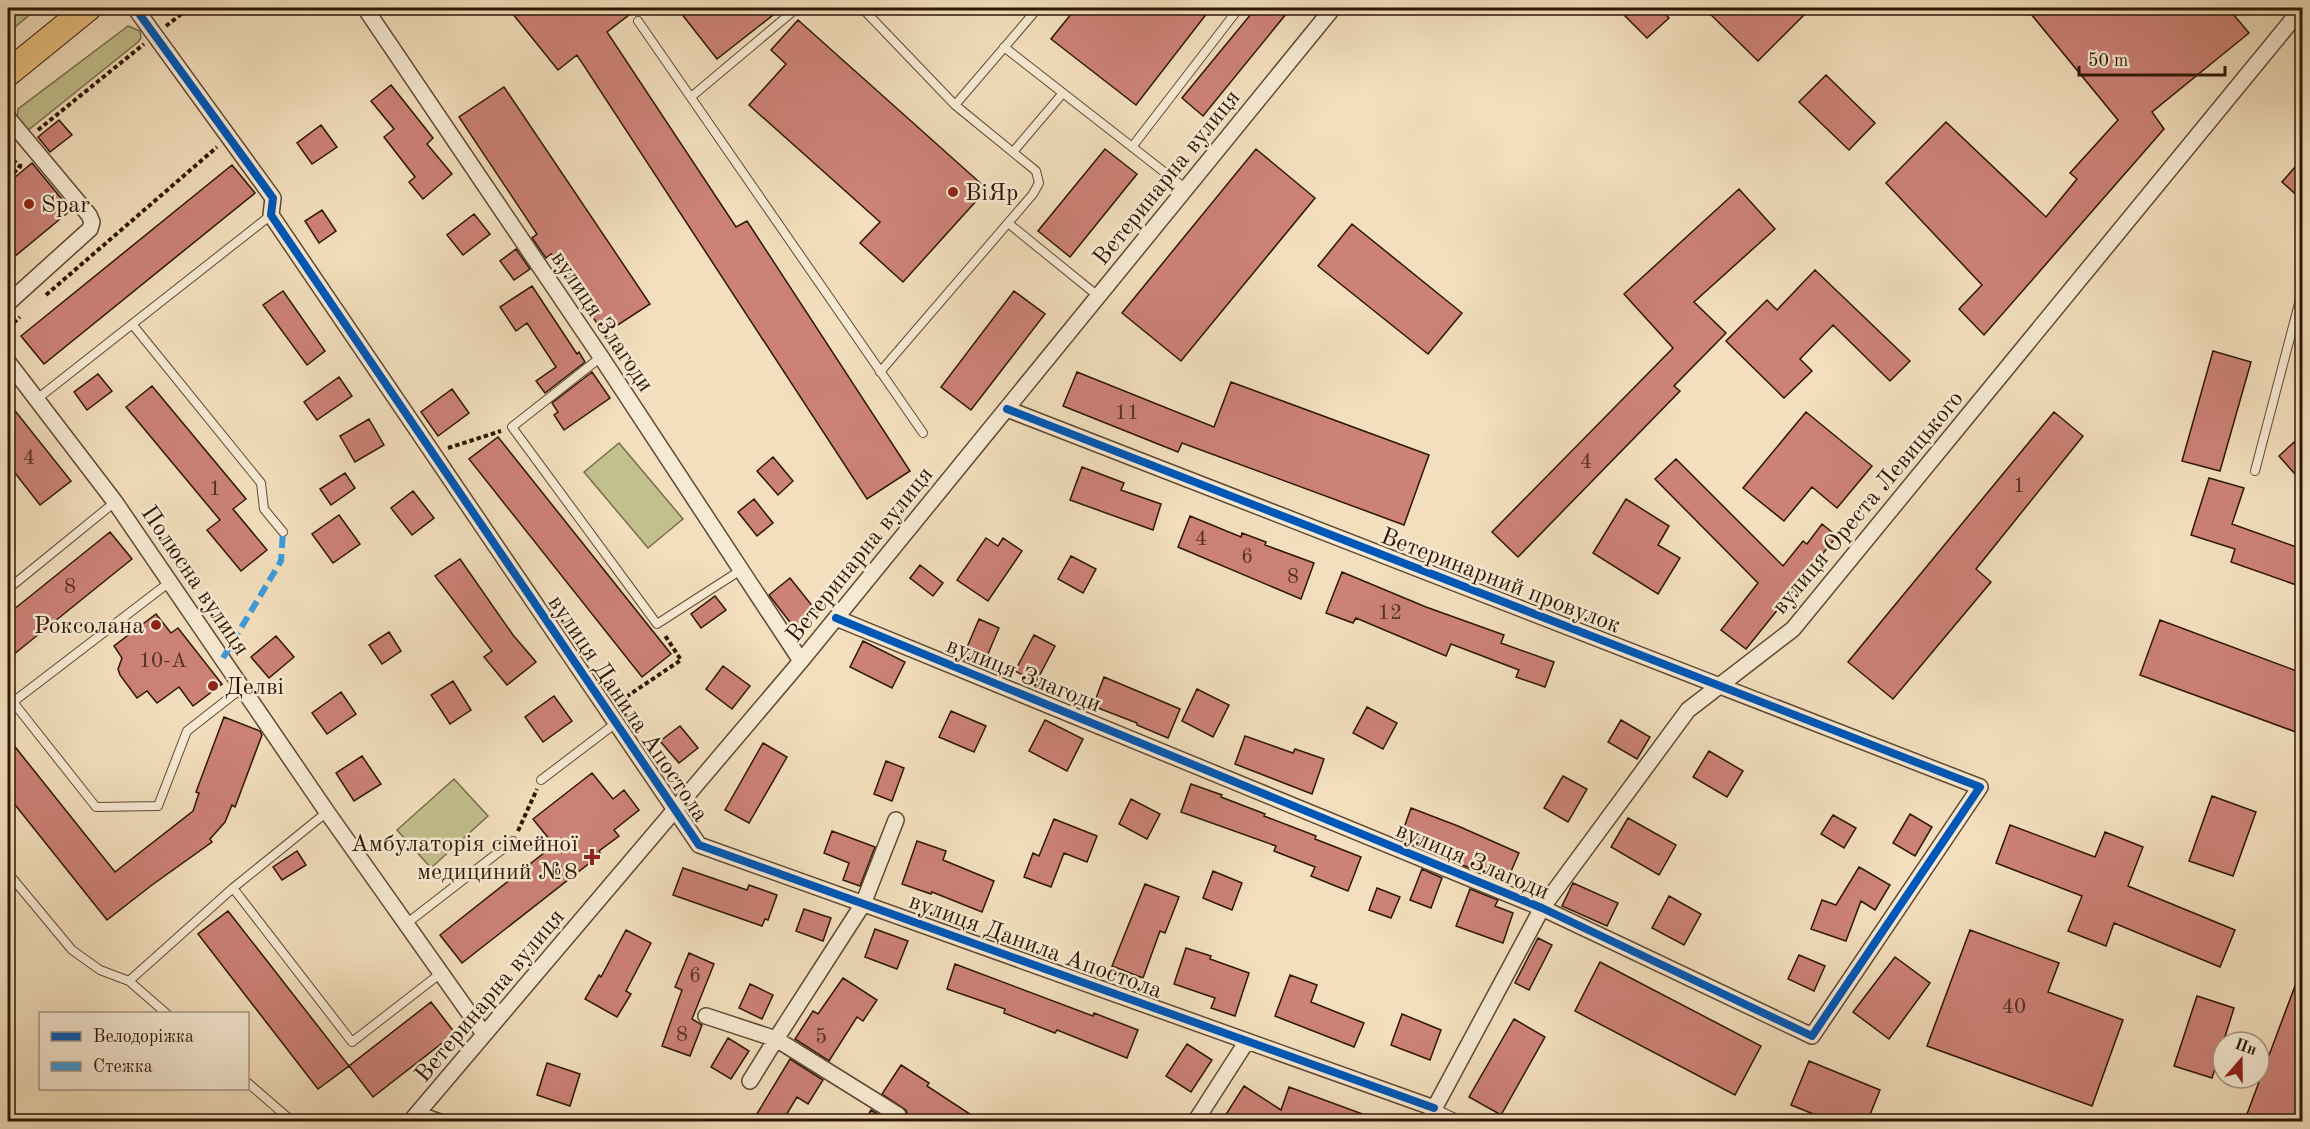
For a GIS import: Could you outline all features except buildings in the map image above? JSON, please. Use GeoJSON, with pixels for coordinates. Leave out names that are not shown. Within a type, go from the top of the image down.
{"type":"FeatureCollection","features":[{"type":"Feature","properties":{"kind":"highway"},"geometry":{"type":"LineString","coordinates":[[8,73],[84,9]]}},
{"type":"Feature","properties":{"kind":"street","name":"вулиця Данила Апостола"},"geometry":{"type":"LineString","coordinates":[[135,8],[273,198],[272,215],[699,845],[1247,1041],[1430,1115]]}},
{"type":"Feature","properties":{"kind":"street","name":"вулиця Злагоди"},"geometry":{"type":"LineString","coordinates":[[365,8],[601,357],[801,661]]}},
{"type":"Feature","properties":{"kind":"street","name":"Ветеринарна вулиця"},"geometry":{"type":"LineString","coordinates":[[413,1118],[801,661],[1333,8]]}},
{"type":"Feature","properties":{"kind":"street","name":"вулиця Ореста Левицького"},"geometry":{"type":"LineString","coordinates":[[1430,1115],[1542,908],[1688,710],[1793,629],[2302,8]]}},
{"type":"Feature","properties":{"kind":"street"},"geometry":{"type":"LineString","coordinates":[[8,118],[89,215],[92,222],[90,229],[8,303]]}},
{"type":"Feature","properties":{"kind":"street","name":"Полюсна вулиця"},"geometry":{"type":"LineString","coordinates":[[8,362],[115,502],[171,581],[327,812],[484,1034]]}},
{"type":"Feature","properties":{"kind":"street","name":"Ветеринарний провулок"},"geometry":{"type":"LineString","coordinates":[[1007,409],[1980,787]]}},
{"type":"Feature","properties":{"kind":"street","name":"вулиця Злагоди"},"geometry":{"type":"LineString","coordinates":[[836,618],[1542,908],[1812,1036],[1980,787]]}},
{"type":"Feature","properties":{"kind":"street"},"geometry":{"type":"LineString","coordinates":[[750,1081],[863,904],[896,820]]}},
{"type":"Feature","properties":{"kind":"street"},"geometry":{"type":"LineString","coordinates":[[706,1016],[776,1039],[898,1115]]}},
{"type":"Feature","properties":{"kind":"street"},"geometry":{"type":"LineString","coordinates":[[1195,1122],[1247,1041]]}},
{"type":"Feature","properties":{"kind":"street"},"geometry":{"type":"LineString","coordinates":[[413,1118],[440,1122]]}},
{"type":"Feature","properties":{"kind":"lane"},"geometry":{"type":"LineString","coordinates":[[691,97],[797,8]]}},
{"type":"Feature","properties":{"kind":"lane"},"geometry":{"type":"LineString","coordinates":[[861,8],[955,105],[1036,171],[1039,183],[1033,194],[880,372]]}},
{"type":"Feature","properties":{"kind":"lane"},"geometry":{"type":"LineString","coordinates":[[955,105],[1038,8]]}},
{"type":"Feature","properties":{"kind":"lane"},"geometry":{"type":"LineString","coordinates":[[1132,147],[1239,8]]}},
{"type":"Feature","properties":{"kind":"lane"},"geometry":{"type":"LineString","coordinates":[[638,21],[922,433]]}},
{"type":"Feature","properties":{"kind":"lane"},"geometry":{"type":"LineString","coordinates":[[1004,47],[1186,189]]}},
{"type":"Feature","properties":{"kind":"lane"},"geometry":{"type":"LineString","coordinates":[[1013,152],[1063,93]]}},
{"type":"Feature","properties":{"kind":"lane"},"geometry":{"type":"LineString","coordinates":[[37,399],[272,215]]}},
{"type":"Feature","properties":{"kind":"lane"},"geometry":{"type":"LineString","coordinates":[[1008,223],[1098,296]]}},
{"type":"Feature","properties":{"kind":"lane"},"geometry":{"type":"LineString","coordinates":[[2255,471],[2302,292]]}},
{"type":"Feature","properties":{"kind":"lane"},"geometry":{"type":"LineString","coordinates":[[132,324],[261,483],[264,509],[283,532]]}},
{"type":"Feature","properties":{"kind":"lane"},"geometry":{"type":"LineString","coordinates":[[601,357],[512,427],[657,624],[741,570]]}},
{"type":"Feature","properties":{"kind":"lane"},"geometry":{"type":"LineString","coordinates":[[8,589],[115,502]]}},
{"type":"Feature","properties":{"kind":"lane"},"geometry":{"type":"LineString","coordinates":[[171,581],[13,702],[96,807],[158,806],[187,731],[242,688]]}},
{"type":"Feature","properties":{"kind":"lane"},"geometry":{"type":"LineString","coordinates":[[541,780],[612,716]]}},
{"type":"Feature","properties":{"kind":"lane"},"geometry":{"type":"LineString","coordinates":[[129,981],[233,888],[327,812]]}},
{"type":"Feature","properties":{"kind":"lane"},"geometry":{"type":"LineString","coordinates":[[406,924],[513,841]]}},
{"type":"Feature","properties":{"kind":"lane"},"geometry":{"type":"LineString","coordinates":[[8,873],[72,950],[100,970],[129,981],[165,1012]]}},
{"type":"Feature","properties":{"kind":"lane"},"geometry":{"type":"LineString","coordinates":[[233,888],[352,1042],[441,974]]}},
{"type":"Feature","properties":{"kind":"lane"},"geometry":{"type":"LineString","coordinates":[[249,1084],[293,1122]]}},
{"type":"Feature","properties":{"kind":"lane"},"geometry":{"type":"LineString","coordinates":[[1430,1115],[1456,1119]]}},
{"type":"Feature","properties":{"kind":"path"},"geometry":{"type":"LineString","coordinates":[[8,178],[20,167],[25,140],[189,8]]}},
{"type":"Feature","properties":{"kind":"path"},"geometry":{"type":"LineString","coordinates":[[43,297],[229,136]]}},
{"type":"Feature","properties":{"kind":"path"},"geometry":{"type":"LineString","coordinates":[[8,154],[20,167]]}},
{"type":"Feature","properties":{"kind":"path"},"geometry":{"type":"LineString","coordinates":[[8,328],[25,312]]}},
{"type":"Feature","properties":{"kind":"path"},"geometry":{"type":"LineString","coordinates":[[433,453],[512,427]]}},
{"type":"Feature","properties":{"kind":"path"},"geometry":{"type":"LineString","coordinates":[[612,716],[681,660],[657,624]]}},
{"type":"Feature","properties":{"kind":"path"},"geometry":{"type":"LineString","coordinates":[[513,841],[541,780]]}},
{"type":"Feature","properties":{"kind":"shaded area"},"geometry":{"type":"Polygon","coordinates":[[[8,8],[35,8],[8,33],[8,8]]]}},
{"type":"Feature","properties":{"kind":"shaded area"},"geometry":{"type":"Polygon","coordinates":[[[128,26],[140,31],[141,38],[138,42],[26,132],[17,118],[18,109],[128,26]]]}},
{"type":"Feature","properties":{"kind":"shaded area"},"geometry":{"type":"Polygon","coordinates":[[[619,443],[683,519],[648,548],[584,472],[619,443]]]}},
{"type":"Feature","properties":{"kind":"shaded area"},"geometry":{"type":"Polygon","coordinates":[[[454,779],[488,816],[431,868],[397,830],[454,779]]]}},
{"type":"Feature","properties":{"kind":"marked path"},"geometry":{"type":"LineString","coordinates":[[223,658],[281,561],[283,532]]}},
{"type":"Feature","properties":{"kind":"cycle path"},"geometry":{"type":"LineString","coordinates":[[135,8],[273,198],[271,215],[699,845],[1434,1108]]}},
{"type":"Feature","properties":{"kind":"cycle path"},"geometry":{"type":"LineString","coordinates":[[836,618],[1542,908],[1812,1036],[1980,787],[1007,409]]}},
{"type":"Feature","properties":{"kind":"place","name":"ВіЯр"},"geometry":{"type":"Point","coordinates":[953,192]}},
{"type":"Feature","properties":{"kind":"place","name":"Spar"},"geometry":{"type":"Point","coordinates":[29,204]}},
{"type":"Feature","properties":{"kind":"place","name":"Роксолана"},"geometry":{"type":"Point","coordinates":[156,625]}},
{"type":"Feature","properties":{"kind":"place","name":"Делві"},"geometry":{"type":"Point","coordinates":[213,686]}},
{"type":"Feature","properties":{"kind":"place","name":"Амбулаторія сімейної медициний №8"},"geometry":{"type":"Point","coordinates":[592,857]}}]}
